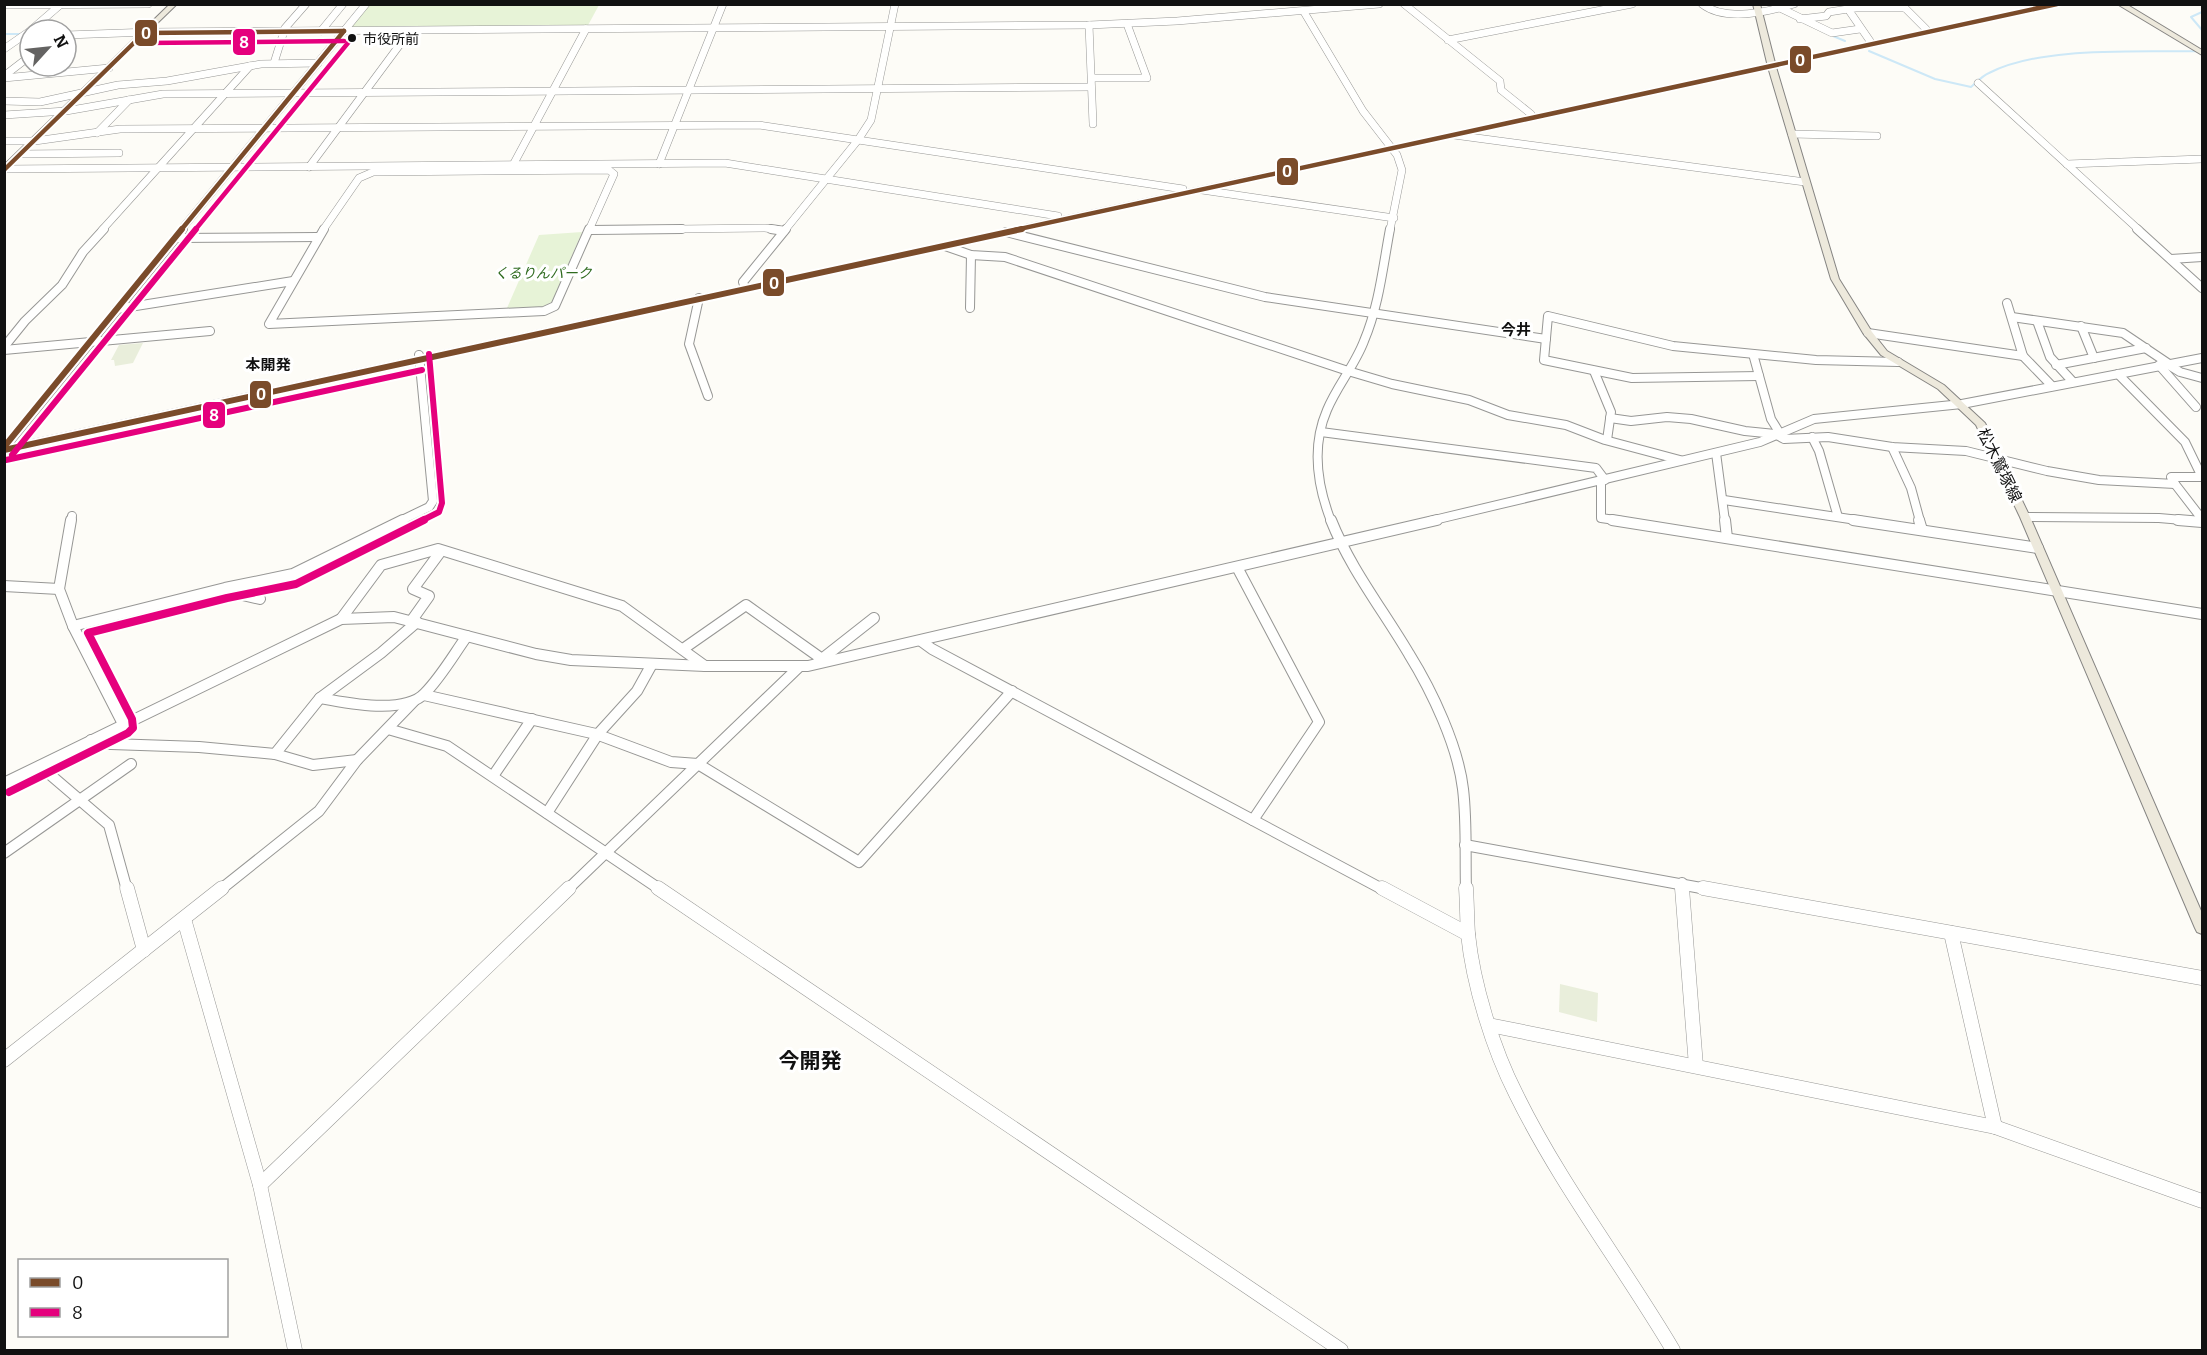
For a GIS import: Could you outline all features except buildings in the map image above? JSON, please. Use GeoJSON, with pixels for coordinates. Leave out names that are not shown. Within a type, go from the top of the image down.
{"type":"FeatureCollection","features":[{"type":"Feature","properties":{"kind":"highway"},"geometry":{"type":"LineString","coordinates":[[420,358],[1183,189],[1454,135],[2036,4]]}},
{"type":"Feature","properties":{"kind":"highway"},"geometry":{"type":"LineString","coordinates":[[6,445],[699,298],[744,285],[945,246],[1202,190],[1531,114],[2059,4]]}},
{"type":"Feature","properties":{"kind":"main road"},"geometry":{"type":"LineString","coordinates":[[5,169],[174,4]]}},
{"type":"Feature","properties":{"kind":"main road"},"geometry":{"type":"LineString","coordinates":[[2120,4],[2202,53]]}},
{"type":"Feature","properties":{"kind":"main road","name":"松木鷲塚線"},"geometry":{"type":"LineString","coordinates":[[1757,8],[1771,65],[1835,279],[1868,333],[1884,353],[1941,387],[1980,423],[2025,517],[2202,928]]}},
{"type":"Feature","properties":{"kind":"street"},"geometry":{"type":"LineString","coordinates":[[4,5],[148,4]]}},
{"type":"Feature","properties":{"kind":"street"},"geometry":{"type":"LineString","coordinates":[[274,63],[284,31],[306,4]]}},
{"type":"Feature","properties":{"kind":"street"},"geometry":{"type":"LineString","coordinates":[[321,31],[343,4]]}},
{"type":"Feature","properties":{"kind":"street"},"geometry":{"type":"LineString","coordinates":[[6,445],[366,4]]}},
{"type":"Feature","properties":{"kind":"street"},"geometry":{"type":"LineString","coordinates":[[658,164],[723,4]]}},
{"type":"Feature","properties":{"kind":"street"},"geometry":{"type":"LineString","coordinates":[[744,285],[784,231],[858,140],[871,120],[895,4]]}},
{"type":"Feature","properties":{"kind":"street"},"geometry":{"type":"LineString","coordinates":[[78,36],[284,31],[1089,25],[1304,12],[1379,4]]}},
{"type":"Feature","properties":{"kind":"street"},"geometry":{"type":"LineString","coordinates":[[1404,4],[1500,81],[1501,90],[1531,114]]}},
{"type":"Feature","properties":{"kind":"street"},"geometry":{"type":"LineString","coordinates":[[1448,40],[1632,4]]}},
{"type":"Feature","properties":{"kind":"street"},"geometry":{"type":"LineString","coordinates":[[1702,4],[1714,12],[1794,4]]}},
{"type":"Feature","properties":{"kind":"street"},"geometry":{"type":"LineString","coordinates":[[46,18],[60,5]]}},
{"type":"Feature","properties":{"kind":"street"},"geometry":{"type":"LineString","coordinates":[[1800,19],[1826,16],[1829,12],[1851,7],[1902,6],[1926,29]]}},
{"type":"Feature","properties":{"kind":"street"},"geometry":{"type":"LineString","coordinates":[[1778,7],[1832,33],[1860,29]]}},
{"type":"Feature","properties":{"kind":"street"},"geometry":{"type":"LineString","coordinates":[[1851,7],[1860,29],[1870,41]]}},
{"type":"Feature","properties":{"kind":"street"},"geometry":{"type":"LineString","coordinates":[[1304,12],[1363,111],[1391,147],[1402,170],[1373,314],[1364,342],[1326,411],[1316,464],[1321,495],[1340,543],[1411,656],[1436,706],[1453,749],[1463,788],[1468,934],[1489,1025],[1515,1093],[1558,1172],[1637,1289],[1673,1350]]}},
{"type":"Feature","properties":{"kind":"street"},"geometry":{"type":"LineString","coordinates":[[1092,78],[1147,78],[1127,24]]}},
{"type":"Feature","properties":{"kind":"street"},"geometry":{"type":"LineString","coordinates":[[1089,25],[1093,124]]}},
{"type":"Feature","properties":{"kind":"street"},"geometry":{"type":"LineString","coordinates":[[513,165],[586,29]]}},
{"type":"Feature","properties":{"kind":"street"},"geometry":{"type":"LineString","coordinates":[[309,167],[410,31]]}},
{"type":"Feature","properties":{"kind":"street"},"geometry":{"type":"LineString","coordinates":[[4,49],[18,40]]}},
{"type":"Feature","properties":{"kind":"street"},"geometry":{"type":"LineString","coordinates":[[4,101],[40,102],[118,85],[167,81],[250,66],[274,63],[318,63]]}},
{"type":"Feature","properties":{"kind":"street"},"geometry":{"type":"LineString","coordinates":[[4,77],[18,66]]}},
{"type":"Feature","properties":{"kind":"street"},"geometry":{"type":"LineString","coordinates":[[4,349],[25,321],[62,285],[83,252],[250,66]]}},
{"type":"Feature","properties":{"kind":"street"},"geometry":{"type":"LineString","coordinates":[[4,77],[109,68]]}},
{"type":"Feature","properties":{"kind":"street"},"geometry":{"type":"LineString","coordinates":[[1978,83],[2202,288]]}},
{"type":"Feature","properties":{"kind":"street"},"geometry":{"type":"LineString","coordinates":[[4,115],[66,111],[163,94],[1091,87]]}},
{"type":"Feature","properties":{"kind":"street"},"geometry":{"type":"LineString","coordinates":[[97,133],[129,100]]}},
{"type":"Feature","properties":{"kind":"street"},"geometry":{"type":"LineString","coordinates":[[4,141],[35,141],[120,129],[759,125],[1183,189]]}},
{"type":"Feature","properties":{"kind":"street"},"geometry":{"type":"LineString","coordinates":[[1792,134],[1877,136]]}},
{"type":"Feature","properties":{"kind":"street"},"geometry":{"type":"LineString","coordinates":[[1454,135],[1805,182]]}},
{"type":"Feature","properties":{"kind":"street"},"geometry":{"type":"LineString","coordinates":[[21,154],[119,153]]}},
{"type":"Feature","properties":{"kind":"street"},"geometry":{"type":"LineString","coordinates":[[2067,164],[2202,159]]}},
{"type":"Feature","properties":{"kind":"street"},"geometry":{"type":"LineString","coordinates":[[5,169],[725,163],[1058,216]]}},
{"type":"Feature","properties":{"kind":"street"},"geometry":{"type":"LineString","coordinates":[[609,170],[614,174],[590,230],[555,306],[544,311],[269,324],[318,237],[359,178],[373,172],[609,170]]}},
{"type":"Feature","properties":{"kind":"street"},"geometry":{"type":"LineString","coordinates":[[1202,190],[1394,218]]}},
{"type":"Feature","properties":{"kind":"street"},"geometry":{"type":"LineString","coordinates":[[590,230],[765,228],[784,231]]}},
{"type":"Feature","properties":{"kind":"street"},"geometry":{"type":"LineString","coordinates":[[1006,232],[1265,297],[1546,339]]}},
{"type":"Feature","properties":{"kind":"street"},"geometry":{"type":"LineString","coordinates":[[175,238],[318,237]]}},
{"type":"Feature","properties":{"kind":"street"},"geometry":{"type":"LineString","coordinates":[[945,246],[971,255],[1005,258],[1392,384],[1469,400],[1508,415],[1566,425],[1607,440],[1682,461]]}},
{"type":"Feature","properties":{"kind":"street"},"geometry":{"type":"LineString","coordinates":[[970,308],[971,255]]}},
{"type":"Feature","properties":{"kind":"street"},"geometry":{"type":"LineString","coordinates":[[2171,259],[2202,257]]}},
{"type":"Feature","properties":{"kind":"street"},"geometry":{"type":"LineString","coordinates":[[117,309],[179,300],[210,292],[293,281]]}},
{"type":"Feature","properties":{"kind":"street"},"geometry":{"type":"LineString","coordinates":[[699,298],[688,344],[708,396]]}},
{"type":"Feature","properties":{"kind":"street"},"geometry":{"type":"LineString","coordinates":[[2007,303],[2023,356],[2052,386]]}},
{"type":"Feature","properties":{"kind":"street"},"geometry":{"type":"LineString","coordinates":[[1759,376],[1632,378],[1544,360],[1548,316],[1673,346],[1816,360],[1898,362]]}},
{"type":"Feature","properties":{"kind":"street"},"geometry":{"type":"LineString","coordinates":[[2012,317],[2123,333],[2165,364],[2180,372],[2202,378]]}},
{"type":"Feature","properties":{"kind":"street"},"geometry":{"type":"LineString","coordinates":[[2037,321],[2050,357],[2073,382]]}},
{"type":"Feature","properties":{"kind":"street"},"geometry":{"type":"LineString","coordinates":[[2081,326],[2094,358]]}},
{"type":"Feature","properties":{"kind":"street"},"geometry":{"type":"LineString","coordinates":[[4,349],[210,331]]}},
{"type":"Feature","properties":{"kind":"street"},"geometry":{"type":"LineString","coordinates":[[1868,333],[2023,356]]}},
{"type":"Feature","properties":{"kind":"street"},"geometry":{"type":"LineString","coordinates":[[2056,365],[2146,348]]}},
{"type":"Feature","properties":{"kind":"street"},"geometry":{"type":"LineString","coordinates":[[1753,354],[1772,425],[1784,439],[1812,437],[1892,447],[1966,451],[2099,480],[2175,484]]}},
{"type":"Feature","properties":{"kind":"street"},"geometry":{"type":"LineString","coordinates":[[74,626],[293,574],[432,504],[420,358]]}},
{"type":"Feature","properties":{"kind":"street"},"geometry":{"type":"LineString","coordinates":[[4,783],[341,619],[375,616],[414,621],[553,658],[705,666],[799,667],[921,641],[1716,453],[1760,442],[1806,421],[1839,415],[1962,404],[2202,358]]}},
{"type":"Feature","properties":{"kind":"street"},"geometry":{"type":"LineString","coordinates":[[2165,364],[2196,407]]}},
{"type":"Feature","properties":{"kind":"street"},"geometry":{"type":"LineString","coordinates":[[1594,371],[1611,412],[1607,440]]}},
{"type":"Feature","properties":{"kind":"street"},"geometry":{"type":"LineString","coordinates":[[2118,374],[2185,442],[2202,477],[2170,477],[2202,521]]}},
{"type":"Feature","properties":{"kind":"street"},"geometry":{"type":"LineString","coordinates":[[1610,418],[1631,421],[1667,417],[1745,431],[1777,433]]}},
{"type":"Feature","properties":{"kind":"street"},"geometry":{"type":"LineString","coordinates":[[1321,432],[1596,468],[1603,480],[1601,518],[2202,614]]}},
{"type":"Feature","properties":{"kind":"street"},"geometry":{"type":"LineString","coordinates":[[1812,437],[1819,451],[1838,517]]}},
{"type":"Feature","properties":{"kind":"street"},"geometry":{"type":"LineString","coordinates":[[1892,447],[1911,488],[1922,530]]}},
{"type":"Feature","properties":{"kind":"street"},"geometry":{"type":"LineString","coordinates":[[1716,453],[1724,500],[1727,538]]}},
{"type":"Feature","properties":{"kind":"street"},"geometry":{"type":"LineString","coordinates":[[1724,500],[2038,548]]}},
{"type":"Feature","properties":{"kind":"street"},"geometry":{"type":"LineString","coordinates":[[72,516],[59,589],[74,626],[123,724]]}},
{"type":"Feature","properties":{"kind":"street"},"geometry":{"type":"LineString","coordinates":[[2025,517],[2158,518],[2202,521]]}},
{"type":"Feature","properties":{"kind":"street"},"geometry":{"type":"LineString","coordinates":[[341,619],[381,565],[438,549],[622,606],[705,666]]}},
{"type":"Feature","properties":{"kind":"street"},"geometry":{"type":"LineString","coordinates":[[275,754],[320,698],[381,653],[414,621],[429,596],[413,589],[441,551]]}},
{"type":"Feature","properties":{"kind":"street"},"geometry":{"type":"LineString","coordinates":[[1238,567],[1319,722],[1253,820]]}},
{"type":"Feature","properties":{"kind":"street"},"geometry":{"type":"LineString","coordinates":[[4,586],[59,589]]}},
{"type":"Feature","properties":{"kind":"street"},"geometry":{"type":"LineString","coordinates":[[218,590],[260,599]]}},
{"type":"Feature","properties":{"kind":"street"},"geometry":{"type":"LineString","coordinates":[[683,649],[747,605],[819,662]]}},
{"type":"Feature","properties":{"kind":"street"},"geometry":{"type":"LineString","coordinates":[[819,662],[874,618]]}},
{"type":"Feature","properties":{"kind":"street"},"geometry":{"type":"LineString","coordinates":[[4,1060],[324,806],[357,760],[419,698],[467,636]]}},
{"type":"Feature","properties":{"kind":"street"},"geometry":{"type":"LineString","coordinates":[[921,641],[932,649],[1468,934]]}},
{"type":"Feature","properties":{"kind":"street"},"geometry":{"type":"LineString","coordinates":[[547,813],[598,734],[637,691],[652,664]]}},
{"type":"Feature","properties":{"kind":"street"},"geometry":{"type":"LineString","coordinates":[[260,1185],[799,667]]}},
{"type":"Feature","properties":{"kind":"street"},"geometry":{"type":"LineString","coordinates":[[320,698],[370,705],[419,698],[598,734],[670,762],[698,764],[859,862],[1012,691]]}},
{"type":"Feature","properties":{"kind":"street"},"geometry":{"type":"LineString","coordinates":[[493,776],[532,719]]}},
{"type":"Feature","properties":{"kind":"street"},"geometry":{"type":"LineString","coordinates":[[388,729],[447,746],[1341,1350]]}},
{"type":"Feature","properties":{"kind":"street"},"geometry":{"type":"LineString","coordinates":[[91,740],[111,744],[199,747],[275,754],[313,765],[357,760]]}},
{"type":"Feature","properties":{"kind":"street"},"geometry":{"type":"LineString","coordinates":[[4,853],[131,764]]}},
{"type":"Feature","properties":{"kind":"street"},"geometry":{"type":"LineString","coordinates":[[40,766],[109,825],[144,950]]}},
{"type":"Feature","properties":{"kind":"street"},"geometry":{"type":"LineString","coordinates":[[1465,845],[2202,978]]}},
{"type":"Feature","properties":{"kind":"street"},"geometry":{"type":"LineString","coordinates":[[1682,883],[1695,1066]]}},
{"type":"Feature","properties":{"kind":"street"},"geometry":{"type":"LineString","coordinates":[[184,919],[260,1185],[296,1350]]}},
{"type":"Feature","properties":{"kind":"street"},"geometry":{"type":"LineString","coordinates":[[1951,933],[1995,1127]]}},
{"type":"Feature","properties":{"kind":"street"},"geometry":{"type":"LineString","coordinates":[[1489,1025],[1995,1127],[2202,1201]]}},
{"type":"Feature","properties":{"kind":"green space"},"geometry":{"type":"Polygon","coordinates":[[[366,5],[599,5],[586,29],[345,30],[366,5]]]}},
{"type":"Feature","properties":{"kind":"green space","name":"くるりんパーク"},"geometry":{"type":"Polygon","coordinates":[[[582,232],[552,302],[542,307],[507,308],[539,235],[582,232]]]}},
{"type":"Feature","properties":{"kind":"green space"},"geometry":{"type":"Polygon","coordinates":[[[143,343],[133,363],[115,366],[114,360],[111,360],[119,345],[143,343]]]}},
{"type":"Feature","properties":{"kind":"green space"},"geometry":{"type":"Polygon","coordinates":[[[1560,984],[1598,993],[1597,1022],[1559,1012],[1560,984]]]}},
{"type":"Feature","properties":{"kind":"waterway"},"geometry":{"type":"LineString","coordinates":[[2202,12],[2191,17],[2202,30]]}},
{"type":"Feature","properties":{"kind":"waterway"},"geometry":{"type":"LineString","coordinates":[[4,34],[18,34]]}},
{"type":"Feature","properties":{"kind":"waterway"},"geometry":{"type":"LineString","coordinates":[[1833,36],[1845,41]]}},
{"type":"Feature","properties":{"kind":"waterway"},"geometry":{"type":"LineString","coordinates":[[1869,51],[1935,79],[1971,87],[1989,73],[2011,64],[2037,58],[2093,52],[2202,51]]}},
{"type":"Feature","properties":{"kind":"transit line","name":"0"},"geometry":{"type":"LineString","coordinates":[[4,450],[2057,4]]}},
{"type":"Feature","properties":{"kind":"transit line","name":"0"},"geometry":{"type":"LineString","coordinates":[[4,170],[144,33],[344,31]]}},
{"type":"Feature","properties":{"kind":"transit line","name":"0"},"geometry":{"type":"LineString","coordinates":[[4,447],[344,31]]}},
{"type":"Feature","properties":{"kind":"transit line","name":"8"},"geometry":{"type":"LineString","coordinates":[[12,455],[352,38]]}},
{"type":"Feature","properties":{"kind":"transit line","name":"8"},"geometry":{"type":"LineString","coordinates":[[144,43],[344,41]]}},
{"type":"Feature","properties":{"kind":"transit line","name":"8"},"geometry":{"type":"LineString","coordinates":[[9,792],[128,733],[133,728],[132,719],[88,633],[227,598],[296,584],[439,512],[442,503],[429,354]]}},
{"type":"Feature","properties":{"kind":"transit line","name":"8"},"geometry":{"type":"LineString","coordinates":[[6,460],[422,370]]}},
{"type":"Feature","properties":{"kind":"place","name":"市役所前"},"geometry":{"type":"Point","coordinates":[352,38]}},
{"type":"Feature","properties":{"kind":"district","name":"今井"},"geometry":{"type":"Point","coordinates":[1516,330]}},
{"type":"Feature","properties":{"kind":"district","name":"本開発"},"geometry":{"type":"Point","coordinates":[268,365]}},
{"type":"Feature","properties":{"kind":"district","name":"今開発"},"geometry":{"type":"Point","coordinates":[810,1061]}}]}
